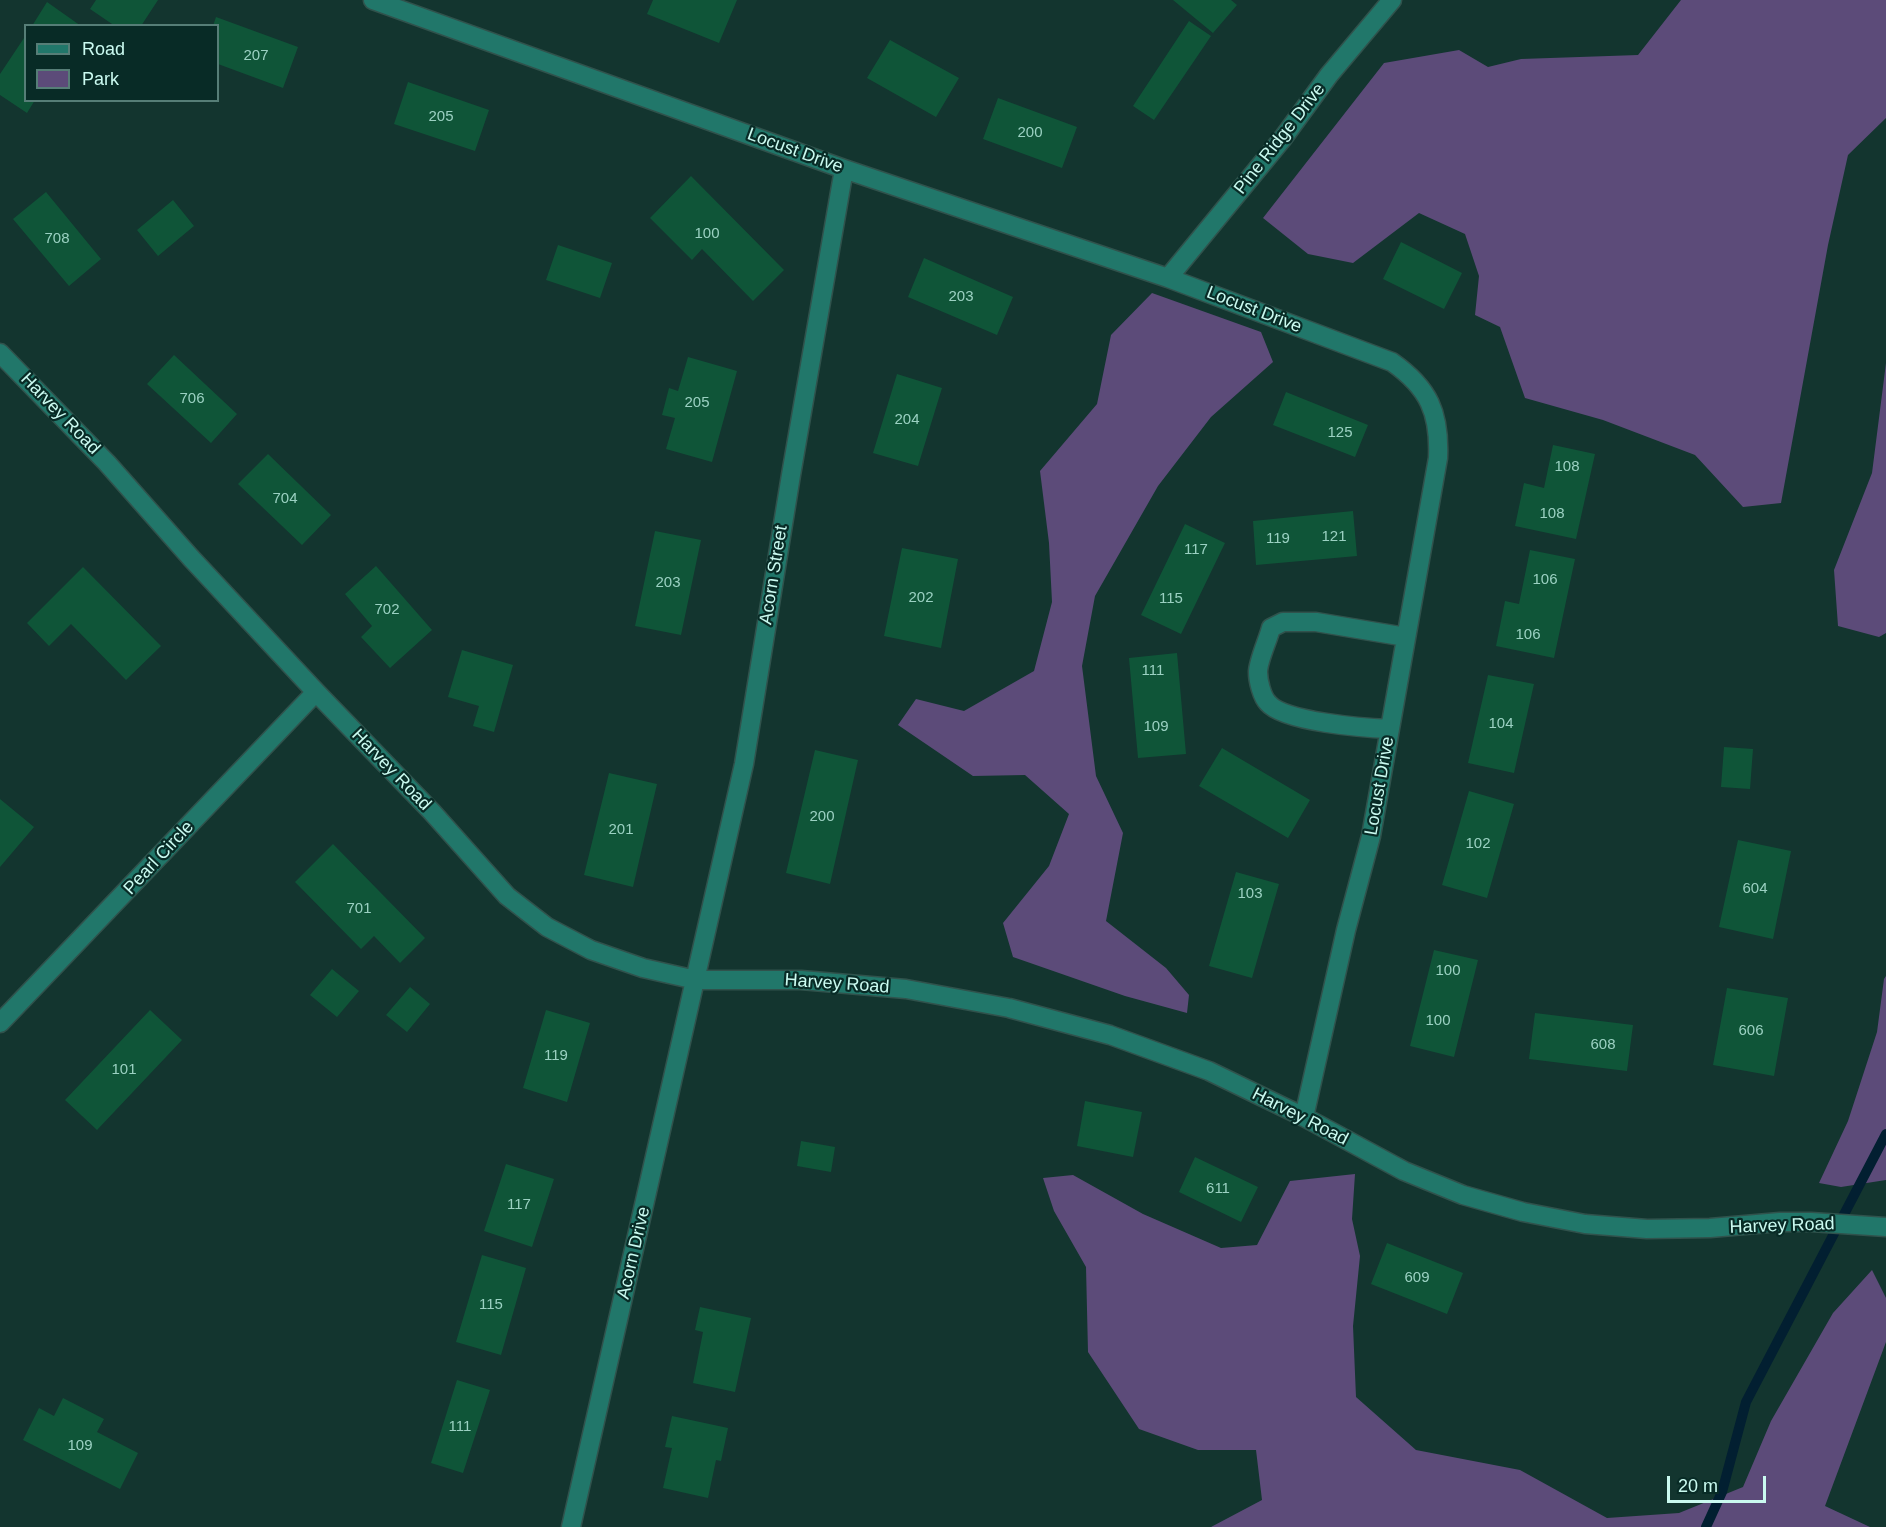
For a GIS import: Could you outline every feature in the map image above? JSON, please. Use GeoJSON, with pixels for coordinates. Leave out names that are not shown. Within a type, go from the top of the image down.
{"type":"FeatureCollection","features":[{"type":"Feature","properties":{"kind":"street","name":"Locust Drive"},"geometry":{"type":"LineString","coordinates":[[373,0],[844,169],[1168,278],[1392,362],[1410,375],[1425,393],[1435,413],[1439,436],[1438,458],[1371,836],[1346,930],[1304,1117]]}},
{"type":"Feature","properties":{"kind":"street","name":"Pine Ridge Drive"},"geometry":{"type":"LineString","coordinates":[[1168,278],[1283,138],[1329,75],[1392,0]]}},
{"type":"Feature","properties":{"kind":"street","name":"Acorn Street"},"geometry":{"type":"LineString","coordinates":[[696,980],[744,764],[844,169]]}},
{"type":"Feature","properties":{"kind":"street","name":"Harvey Road"},"geometry":{"type":"LineString","coordinates":[[0,353],[107,463],[191,558],[432,812],[507,896],[547,927],[591,950],[643,968],[696,980],[801,980],[906,989],[1009,1008],[1110,1035],[1209,1071],[1304,1117],[1404,1171],[1462,1195],[1523,1212],[1585,1224],[1647,1229],[1710,1228],[1780,1222],[1886,1227]]}},
{"type":"Feature","properties":{"kind":"street"},"geometry":{"type":"LineString","coordinates":[[1390,729],[1341,726],[1280,711],[1268,704],[1261,688],[1258,671],[1271,628],[1283,622],[1316,622],[1406,637]]}},
{"type":"Feature","properties":{"kind":"street","name":"Pearl Circle"},"geometry":{"type":"LineString","coordinates":[[0,1023],[316,692]]}},
{"type":"Feature","properties":{"kind":"street","name":"Acorn Drive"},"geometry":{"type":"LineString","coordinates":[[571,1527],[696,980]]}},
{"type":"Feature","properties":{"kind":"green space"},"geometry":{"type":"Polygon","coordinates":[[[1681,0],[1886,0],[1886,118],[1848,155],[1828,245],[1781,503],[1743,507],[1695,455],[1603,420],[1525,398],[1500,327],[1475,315],[1479,276],[1465,234],[1419,213],[1353,263],[1308,254],[1263,218],[1384,63],[1459,50],[1488,67],[1521,59],[1638,55],[1681,0]]]}},
{"type":"Feature","properties":{"kind":"green space"},"geometry":{"type":"Polygon","coordinates":[[[1152,293],[1261,332],[1273,362],[1211,417],[1158,486],[1095,596],[1082,666],[1096,776],[1123,833],[1106,921],[1166,968],[1189,995],[1187,1013],[1125,996],[1013,957],[1003,923],[1049,866],[1069,814],[1025,775],[973,776],[898,725],[916,699],[964,711],[1034,671],[1052,602],[1049,543],[1040,471],[1097,404],[1111,335],[1152,293]]]}},
{"type":"Feature","properties":{"kind":"green space"},"geometry":{"type":"Polygon","coordinates":[[[1886,363],[1886,633],[1879,637],[1838,626],[1834,570],[1872,473],[1886,363]]]}},
{"type":"Feature","properties":{"kind":"green space"},"geometry":{"type":"Polygon","coordinates":[[[1886,976],[1886,1180],[1841,1187],[1819,1183],[1848,1121],[1877,1032],[1886,976]]]}},
{"type":"Feature","properties":{"kind":"green space"},"geometry":{"type":"Polygon","coordinates":[[[1355,1174],[1352,1219],[1360,1256],[1353,1326],[1356,1397],[1416,1450],[1520,1470],[1607,1518],[1679,1513],[1743,1487],[1771,1421],[1833,1313],[1872,1270],[1886,1298],[1886,1342],[1825,1506],[1870,1527],[1211,1527],[1262,1500],[1256,1450],[1198,1450],[1139,1429],[1088,1352],[1086,1267],[1054,1211],[1043,1178],[1073,1175],[1143,1214],[1221,1248],[1257,1245],[1290,1181],[1355,1174]]]}},
{"type":"Feature","properties":{"kind":"building"},"geometry":{"type":"Polygon","coordinates":[[[96,0],[158,0],[142,24],[112,24],[90,9],[96,0]]]}},
{"type":"Feature","properties":{"kind":"building"},"geometry":{"type":"Polygon","coordinates":[[[653,0],[737,0],[719,43],[647,14],[653,0]]]}},
{"type":"Feature","properties":{"kind":"building"},"geometry":{"type":"Polygon","coordinates":[[[1173,0],[1231,0],[1237,5],[1213,33],[1173,0]]]}},
{"type":"Feature","properties":{"kind":"building"},"geometry":{"type":"Polygon","coordinates":[[[47,2],[78,24],[33,24],[47,2]]]}},
{"type":"Feature","properties":{"kind":"building"},"geometry":{"type":"Polygon","coordinates":[[[216,17],[298,47],[283,88],[219,64],[219,24],[214,24],[216,17]]]}},
{"type":"Feature","properties":{"kind":"building"},"geometry":{"type":"Polygon","coordinates":[[[1189,21],[1211,36],[1154,120],[1133,106],[1189,21]]]}},
{"type":"Feature","properties":{"kind":"building"},"geometry":{"type":"Polygon","coordinates":[[[24,38],[24,102],[34,102],[27,113],[0,95],[0,74],[24,38]]]}},
{"type":"Feature","properties":{"kind":"building"},"geometry":{"type":"Polygon","coordinates":[[[890,40],[959,78],[936,117],[867,78],[890,40]]]}},
{"type":"Feature","properties":{"kind":"building"},"geometry":{"type":"Polygon","coordinates":[[[408,82],[489,110],[475,151],[394,124],[408,82]]]}},
{"type":"Feature","properties":{"kind":"building"},"geometry":{"type":"Polygon","coordinates":[[[998,98],[1077,127],[1062,168],[983,139],[998,98]]]}},
{"type":"Feature","properties":{"kind":"building"},"geometry":{"type":"Polygon","coordinates":[[[691,176],[784,270],[753,301],[702,249],[692,260],[650,218],[691,176]]]}},
{"type":"Feature","properties":{"kind":"building"},"geometry":{"type":"Polygon","coordinates":[[[46,192],[101,259],[69,286],[13,219],[46,192]]]}},
{"type":"Feature","properties":{"kind":"building"},"geometry":{"type":"Polygon","coordinates":[[[173,200],[194,226],[158,256],[137,230],[173,200]]]}},
{"type":"Feature","properties":{"kind":"building"},"geometry":{"type":"Polygon","coordinates":[[[1401,242],[1462,273],[1444,309],[1383,279],[1401,242]]]}},
{"type":"Feature","properties":{"kind":"building"},"geometry":{"type":"Polygon","coordinates":[[[558,245],[612,263],[600,298],[546,280],[558,245]]]}},
{"type":"Feature","properties":{"kind":"building"},"geometry":{"type":"Polygon","coordinates":[[[924,258],[1013,297],[997,335],[908,297],[924,258]]]}},
{"type":"Feature","properties":{"kind":"building"},"geometry":{"type":"Polygon","coordinates":[[[174,355],[237,414],[211,443],[147,384],[174,355]]]}},
{"type":"Feature","properties":{"kind":"building"},"geometry":{"type":"Polygon","coordinates":[[[688,357],[737,371],[712,462],[666,449],[675,418],[662,415],[669,388],[678,391],[688,357]]]}},
{"type":"Feature","properties":{"kind":"building"},"geometry":{"type":"Polygon","coordinates":[[[897,374],[942,388],[918,466],[873,453],[897,374]]]}},
{"type":"Feature","properties":{"kind":"building"},"geometry":{"type":"Polygon","coordinates":[[[1286,392],[1368,425],[1355,457],[1273,425],[1286,392]]]}},
{"type":"Feature","properties":{"kind":"building"},"geometry":{"type":"Polygon","coordinates":[[[1553,445],[1595,454],[1576,539],[1515,526],[1524,483],[1544,488],[1553,445]]]}},
{"type":"Feature","properties":{"kind":"building"},"geometry":{"type":"Polygon","coordinates":[[[268,454],[331,515],[302,545],[238,484],[268,454]]]}},
{"type":"Feature","properties":{"kind":"building"},"geometry":{"type":"Polygon","coordinates":[[[1353,511],[1357,556],[1256,565],[1253,521],[1353,511]]]}},
{"type":"Feature","properties":{"kind":"building"},"geometry":{"type":"Polygon","coordinates":[[[1185,524],[1225,543],[1181,634],[1141,615],[1185,524]]]}},
{"type":"Feature","properties":{"kind":"building"},"geometry":{"type":"Polygon","coordinates":[[[655,531],[701,540],[681,635],[635,626],[655,531]]]}},
{"type":"Feature","properties":{"kind":"building"},"geometry":{"type":"Polygon","coordinates":[[[902,548],[958,559],[941,648],[884,636],[902,548]]]}},
{"type":"Feature","properties":{"kind":"building"},"geometry":{"type":"Polygon","coordinates":[[[1530,550],[1575,559],[1554,658],[1496,646],[1505,601],[1519,604],[1530,550]]]}},
{"type":"Feature","properties":{"kind":"building"},"geometry":{"type":"Polygon","coordinates":[[[376,566],[432,630],[390,668],[361,637],[372,626],[345,594],[376,566]]]}},
{"type":"Feature","properties":{"kind":"building"},"geometry":{"type":"Polygon","coordinates":[[[83,567],[161,646],[126,680],[71,624],[49,646],[27,623],[83,567]]]}},
{"type":"Feature","properties":{"kind":"building"},"geometry":{"type":"Polygon","coordinates":[[[462,650],[513,665],[494,732],[473,726],[479,706],[448,697],[462,650]]]}},
{"type":"Feature","properties":{"kind":"building"},"geometry":{"type":"Polygon","coordinates":[[[1177,653],[1186,754],[1138,758],[1129,658],[1177,653]]]}},
{"type":"Feature","properties":{"kind":"building"},"geometry":{"type":"Polygon","coordinates":[[[1488,675],[1534,684],[1514,773],[1468,763],[1488,675]]]}},
{"type":"Feature","properties":{"kind":"building"},"geometry":{"type":"Polygon","coordinates":[[[1724,747],[1753,749],[1750,789],[1721,787],[1724,747]]]}},
{"type":"Feature","properties":{"kind":"building"},"geometry":{"type":"Polygon","coordinates":[[[1222,748],[1310,800],[1288,838],[1199,786],[1222,748]]]}},
{"type":"Feature","properties":{"kind":"building"},"geometry":{"type":"Polygon","coordinates":[[[815,750],[858,760],[830,884],[786,873],[815,750]]]}},
{"type":"Feature","properties":{"kind":"building"},"geometry":{"type":"Polygon","coordinates":[[[609,773],[657,784],[633,887],[584,875],[609,773]]]}},
{"type":"Feature","properties":{"kind":"building"},"geometry":{"type":"Polygon","coordinates":[[[1469,791],[1514,804],[1487,898],[1442,885],[1469,791]]]}},
{"type":"Feature","properties":{"kind":"building"},"geometry":{"type":"Polygon","coordinates":[[[0,799],[34,827],[0,867],[0,799]]]}},
{"type":"Feature","properties":{"kind":"building"},"geometry":{"type":"Polygon","coordinates":[[[1738,840],[1791,851],[1773,939],[1719,927],[1738,840]]]}},
{"type":"Feature","properties":{"kind":"building"},"geometry":{"type":"Polygon","coordinates":[[[333,844],[425,938],[400,963],[374,936],[361,949],[295,882],[333,844]]]}},
{"type":"Feature","properties":{"kind":"building"},"geometry":{"type":"Polygon","coordinates":[[[1236,872],[1279,884],[1252,978],[1209,966],[1236,872]]]}},
{"type":"Feature","properties":{"kind":"building"},"geometry":{"type":"Polygon","coordinates":[[[1434,950],[1478,960],[1454,1057],[1410,1046],[1434,950]]]}},
{"type":"Feature","properties":{"kind":"building"},"geometry":{"type":"Polygon","coordinates":[[[332,969],[359,991],[337,1017],[310,995],[332,969]]]}},
{"type":"Feature","properties":{"kind":"building"},"geometry":{"type":"Polygon","coordinates":[[[410,987],[430,1004],[407,1032],[386,1015],[410,987]]]}},
{"type":"Feature","properties":{"kind":"building"},"geometry":{"type":"Polygon","coordinates":[[[1727,988],[1788,998],[1774,1076],[1713,1065],[1727,988]]]}},
{"type":"Feature","properties":{"kind":"building"},"geometry":{"type":"Polygon","coordinates":[[[150,1010],[182,1040],[97,1130],[65,1100],[150,1010]]]}},
{"type":"Feature","properties":{"kind":"building"},"geometry":{"type":"Polygon","coordinates":[[[546,1010],[590,1023],[567,1102],[523,1088],[546,1010]]]}},
{"type":"Feature","properties":{"kind":"building"},"geometry":{"type":"Polygon","coordinates":[[[1535,1013],[1633,1025],[1627,1071],[1529,1059],[1535,1013]]]}},
{"type":"Feature","properties":{"kind":"building"},"geometry":{"type":"Polygon","coordinates":[[[1085,1101],[1142,1112],[1133,1157],[1077,1146],[1085,1101]]]}},
{"type":"Feature","properties":{"kind":"building"},"geometry":{"type":"Polygon","coordinates":[[[801,1141],[835,1147],[831,1172],[797,1166],[801,1141]]]}},
{"type":"Feature","properties":{"kind":"building"},"geometry":{"type":"Polygon","coordinates":[[[1195,1157],[1258,1187],[1241,1222],[1179,1192],[1195,1157]]]}},
{"type":"Feature","properties":{"kind":"building"},"geometry":{"type":"Polygon","coordinates":[[[506,1164],[554,1179],[532,1247],[484,1231],[506,1164]]]}},
{"type":"Feature","properties":{"kind":"building"},"geometry":{"type":"Polygon","coordinates":[[[1387,1243],[1463,1273],[1447,1314],[1371,1284],[1387,1243]]]}},
{"type":"Feature","properties":{"kind":"building"},"geometry":{"type":"Polygon","coordinates":[[[482,1255],[526,1268],[501,1355],[456,1342],[482,1255]]]}},
{"type":"Feature","properties":{"kind":"building"},"geometry":{"type":"Polygon","coordinates":[[[700,1307],[751,1318],[735,1392],[693,1383],[703,1332],[695,1330],[700,1307]]]}},
{"type":"Feature","properties":{"kind":"building"},"geometry":{"type":"Polygon","coordinates":[[[457,1380],[490,1390],[463,1473],[431,1463],[457,1380]]]}},
{"type":"Feature","properties":{"kind":"building"},"geometry":{"type":"Polygon","coordinates":[[[63,1398],[104,1419],[97,1432],[138,1453],[120,1489],[23,1440],[39,1408],[54,1416],[63,1398]]]}},
{"type":"Feature","properties":{"kind":"building"},"geometry":{"type":"Polygon","coordinates":[[[672,1416],[728,1428],[721,1461],[716,1460],[708,1498],[663,1488],[672,1448],[665,1447],[672,1416]]]}},
{"type":"Feature","properties":{"kind":"waterway"},"geometry":{"type":"LineString","coordinates":[[1706,1527],[1722,1492],[1746,1402],[1886,1134]]}}]}
